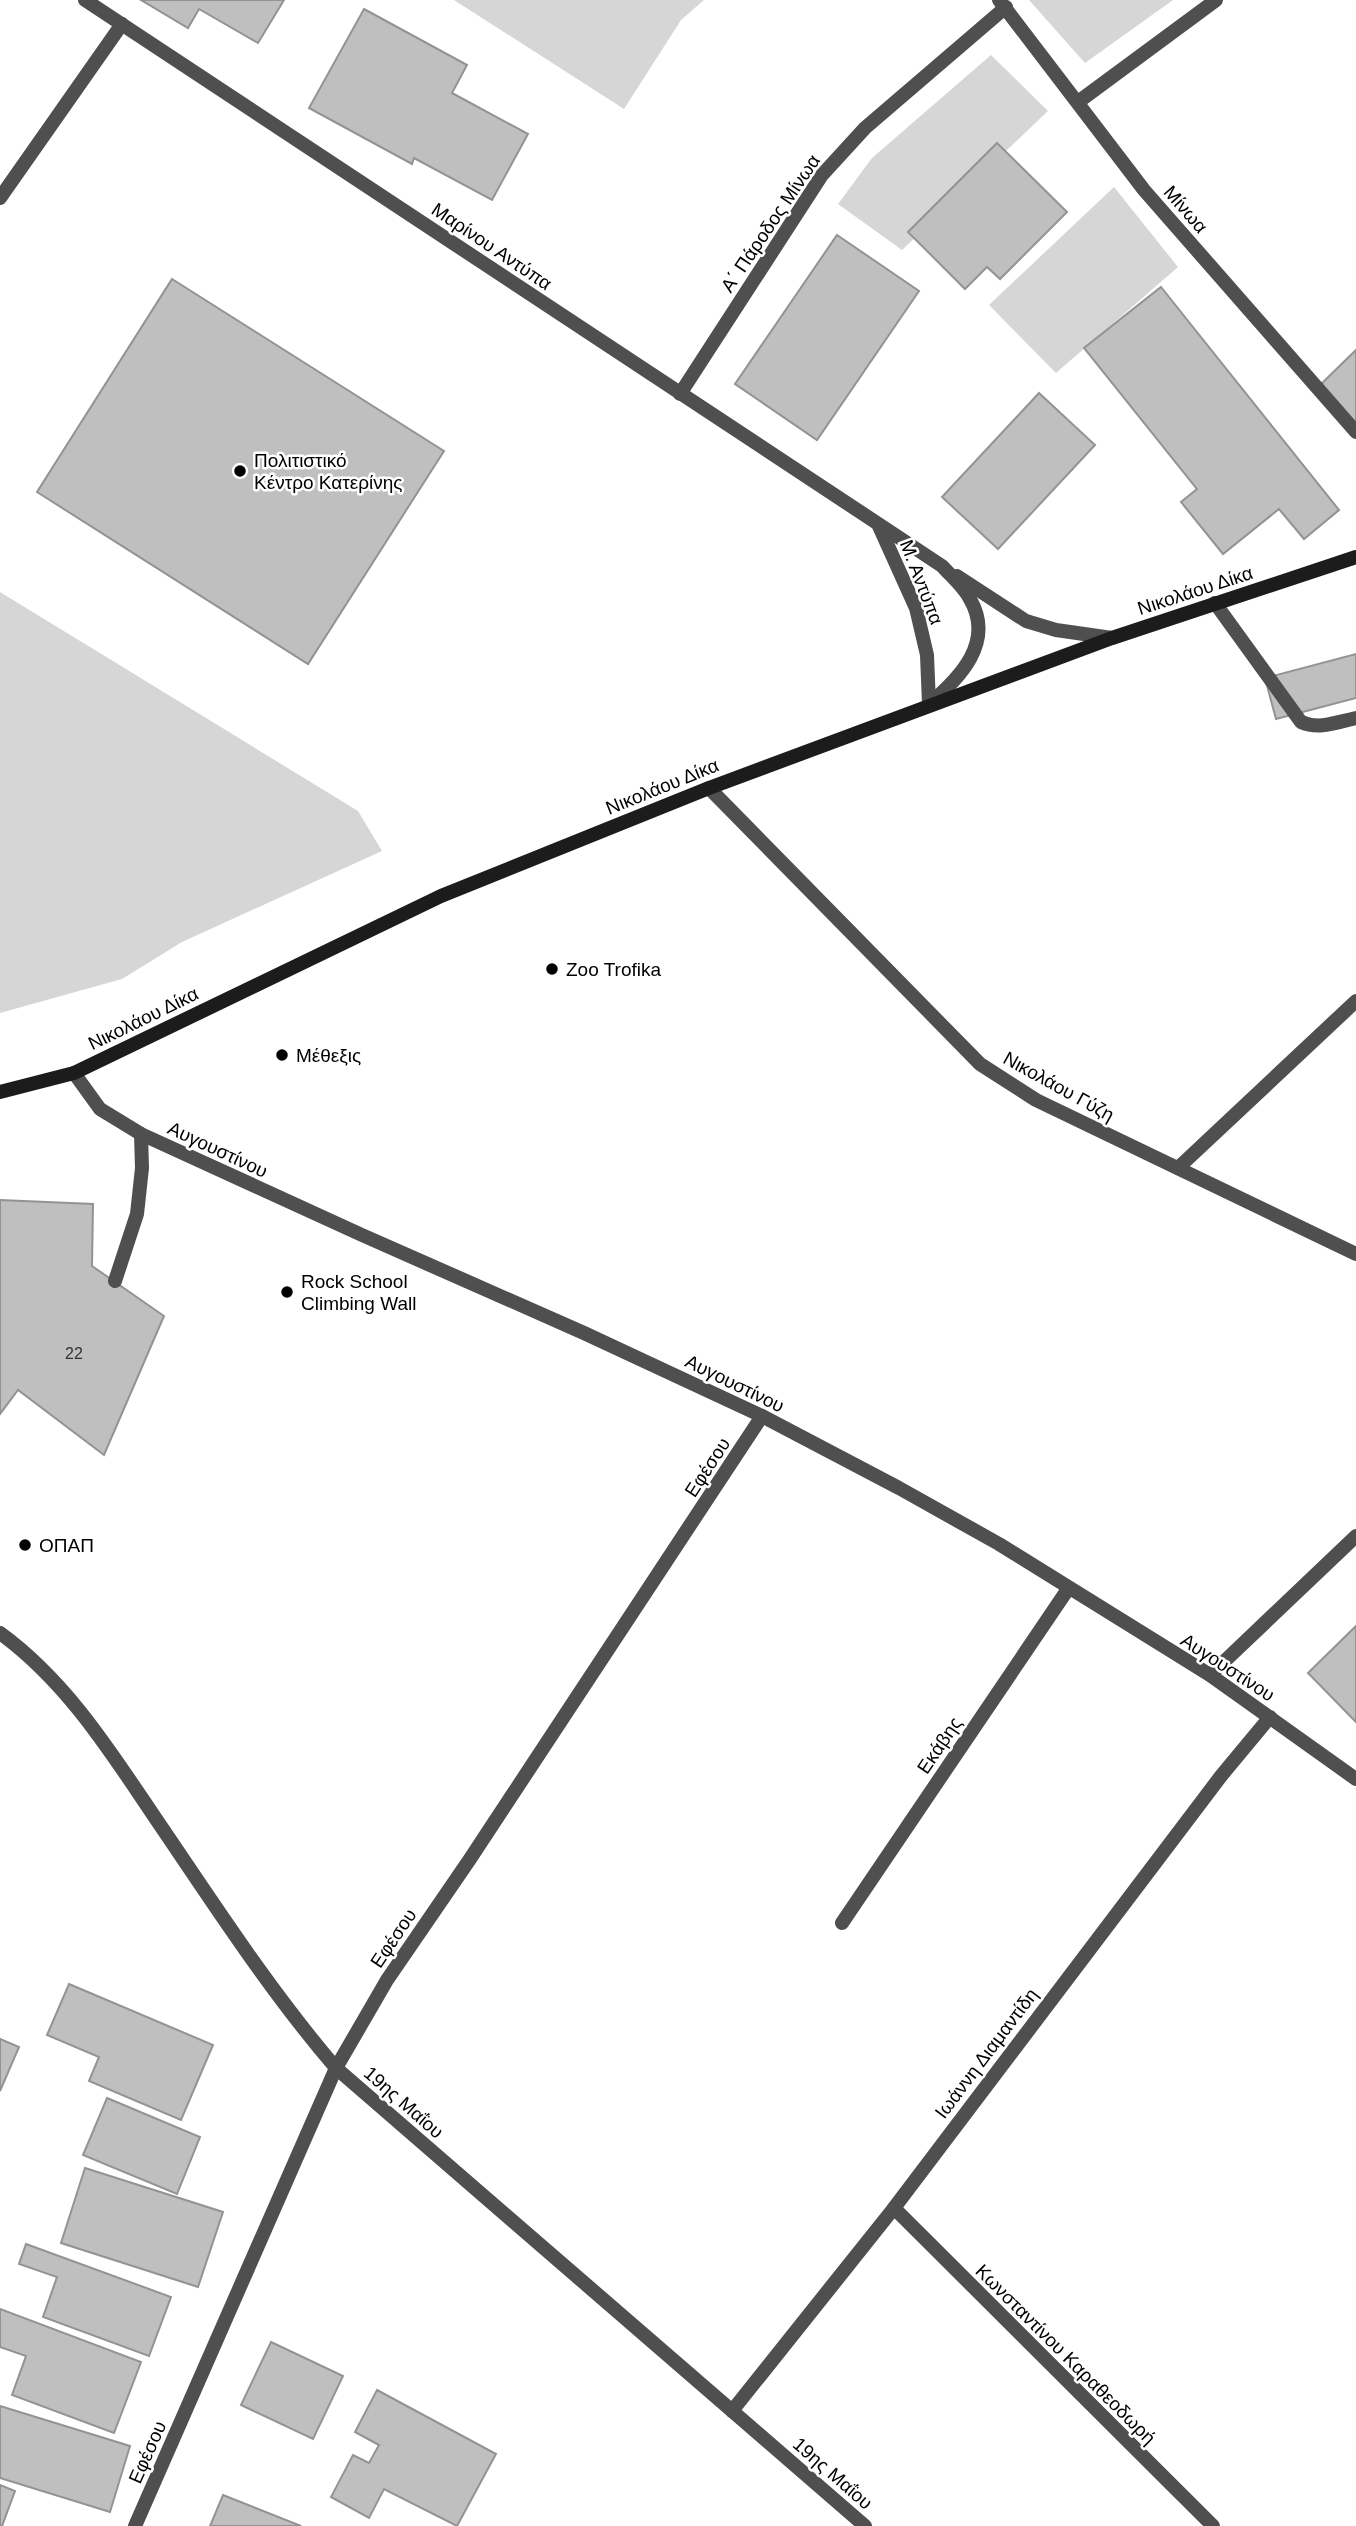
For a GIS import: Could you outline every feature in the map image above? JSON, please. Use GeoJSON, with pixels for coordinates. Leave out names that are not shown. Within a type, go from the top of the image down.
{"type":"FeatureCollection","features":[{"type":"Feature","properties":{"kind":"main road","name":"Νικολάου Δίκα"},"geometry":{"type":"LineString","coordinates":[[0,1091],[74,1073],[441,896],[709,788],[1112,638],[1356,557]]}},
{"type":"Feature","properties":{"kind":"street","name":"Μαρίνου Αντύπα"},"geometry":{"type":"LineString","coordinates":[[85,0],[879,524]]}},
{"type":"Feature","properties":{"kind":"street"},"geometry":{"type":"LineString","coordinates":[[1079,102],[1216,0]]}},
{"type":"Feature","properties":{"kind":"street","name":"Μίνωα"},"geometry":{"type":"LineString","coordinates":[[1002,4],[1144,190],[1356,432]]}},
{"type":"Feature","properties":{"kind":"street","name":"Α΄ Πάροδος Μίνωα"},"geometry":{"type":"LineString","coordinates":[[680,394],[822,175],[865,128],[1002,4]]}},
{"type":"Feature","properties":{"kind":"street"},"geometry":{"type":"LineString","coordinates":[[0,198],[122,24]]}},
{"type":"Feature","properties":{"kind":"street","name":"Μ. Αντύπα"},"geometry":{"type":"LineString","coordinates":[[879,524],[942,566],[970,598],[977,617],[979,636],[970,662],[953,684],[929,704]]}},
{"type":"Feature","properties":{"kind":"street","name":"Μ. Αντύπα"},"geometry":{"type":"LineString","coordinates":[[879,524],[916,608],[927,655],[929,704]]}},
{"type":"Feature","properties":{"kind":"street"},"geometry":{"type":"LineString","coordinates":[[942,566],[1026,621],[1056,630],[1112,638]]}},
{"type":"Feature","properties":{"kind":"street"},"geometry":{"type":"LineString","coordinates":[[1215,603],[1301,722],[1311,727],[1356,718]]}},
{"type":"Feature","properties":{"kind":"street","name":"Νικολάου Γύζη"},"geometry":{"type":"LineString","coordinates":[[709,788],[980,1063],[1036,1100],[1356,1254]]}},
{"type":"Feature","properties":{"kind":"street"},"geometry":{"type":"LineString","coordinates":[[1178,1168],[1356,1001]]}},
{"type":"Feature","properties":{"kind":"street","name":"Αυγουστίνου"},"geometry":{"type":"LineString","coordinates":[[74,1073],[100,1110],[141,1134],[762,1416],[910,1494],[999,1545],[1210,1675],[1356,1779]]}},
{"type":"Feature","properties":{"kind":"street"},"geometry":{"type":"LineString","coordinates":[[115,1281],[137,1213],[142,1168],[141,1134]]}},
{"type":"Feature","properties":{"kind":"street","name":"Εφέσου"},"geometry":{"type":"LineString","coordinates":[[135,2526],[336,2068],[387,1980],[501,1813],[762,1416]]}},
{"type":"Feature","properties":{"kind":"street"},"geometry":{"type":"LineString","coordinates":[[1210,1675],[1356,1536]]}},
{"type":"Feature","properties":{"kind":"street","name":"Εκάβης"},"geometry":{"type":"LineString","coordinates":[[842,1923],[1068,1589]]}},
{"type":"Feature","properties":{"kind":"street","name":"19ης Μαΐου"},"geometry":{"type":"LineString","coordinates":[[0,1633],[63,1688],[97,1731],[270,1987],[336,2068],[865,2526]]}},
{"type":"Feature","properties":{"kind":"street","name":"Ιωάννη Διαμαντίδη"},"geometry":{"type":"LineString","coordinates":[[732,2412],[894,2208],[1221,1776],[1270,1717]]}},
{"type":"Feature","properties":{"kind":"street","name":"Κωνσταντίνου Καραθεοδωρή"},"geometry":{"type":"LineString","coordinates":[[894,2208],[1213,2526]]}},
{"type":"Feature","properties":{"kind":"shaded area"},"geometry":{"type":"Polygon","coordinates":[[[454,0],[704,0],[681,20],[624,109],[454,0]]]}},
{"type":"Feature","properties":{"kind":"shaded area"},"geometry":{"type":"Polygon","coordinates":[[[1029,0],[1173,0],[1085,63],[1029,0]]]}},
{"type":"Feature","properties":{"kind":"shaded area"},"geometry":{"type":"Polygon","coordinates":[[[991,55],[1048,111],[902,250],[838,204],[872,158],[991,55]]]}},
{"type":"Feature","properties":{"kind":"shaded area"},"geometry":{"type":"Polygon","coordinates":[[[1114,187],[1178,267],[1056,373],[989,305],[1114,187]]]}},
{"type":"Feature","properties":{"kind":"shaded area"},"geometry":{"type":"Polygon","coordinates":[[[0,592],[358,811],[382,851],[182,942],[122,979],[0,1013],[0,592]]]}},
{"type":"Feature","properties":{"kind":"building"},"geometry":{"type":"Polygon","coordinates":[[[141,0],[284,0],[258,43],[199,9],[188,28],[141,0]]]}},
{"type":"Feature","properties":{"kind":"building"},"geometry":{"type":"Polygon","coordinates":[[[364,9],[467,65],[452,93],[528,134],[492,200],[414,158],[412,164],[309,108],[364,9]]]}},
{"type":"Feature","properties":{"kind":"building"},"geometry":{"type":"Polygon","coordinates":[[[997,143],[1067,212],[1000,279],[987,267],[965,289],[908,232],[997,143]]]}},
{"type":"Feature","properties":{"kind":"building"},"geometry":{"type":"Polygon","coordinates":[[[837,235],[919,291],[817,440],[735,384],[837,235]]]}},
{"type":"Feature","properties":{"kind":"building","name":"Πολιτιστικό Κέντρο Κατερίνης"},"geometry":{"type":"Polygon","coordinates":[[[172,279],[444,451],[308,664],[37,492],[172,279]]]}},
{"type":"Feature","properties":{"kind":"building"},"geometry":{"type":"Polygon","coordinates":[[[1161,287],[1339,510],[1304,539],[1279,509],[1223,554],[1181,502],[1197,489],[1084,348],[1161,287]]]}},
{"type":"Feature","properties":{"kind":"building"},"geometry":{"type":"Polygon","coordinates":[[[1356,350],[1356,425],[1318,387],[1356,350]]]}},
{"type":"Feature","properties":{"kind":"building"},"geometry":{"type":"Polygon","coordinates":[[[1039,393],[1095,445],[998,549],[942,497],[1039,393]]]}},
{"type":"Feature","properties":{"kind":"building"},"geometry":{"type":"Polygon","coordinates":[[[1356,654],[1356,698],[1276,719],[1265,678],[1356,654]]]}},
{"type":"Feature","properties":{"kind":"building"},"geometry":{"type":"Polygon","coordinates":[[[0,1200],[93,1204],[92,1266],[164,1316],[104,1455],[18,1390],[0,1414],[0,1200]]]}},
{"type":"Feature","properties":{"kind":"building"},"geometry":{"type":"Polygon","coordinates":[[[1356,1626],[1356,1722],[1308,1673],[1356,1626]]]}},
{"type":"Feature","properties":{"kind":"building"},"geometry":{"type":"Polygon","coordinates":[[[69,1984],[213,2045],[181,2120],[89,2081],[99,2057],[47,2035],[69,1984]]]}},
{"type":"Feature","properties":{"kind":"building"},"geometry":{"type":"Polygon","coordinates":[[[0,2039],[19,2047],[0,2091],[0,2039]]]}},
{"type":"Feature","properties":{"kind":"building"},"geometry":{"type":"Polygon","coordinates":[[[107,2098],[200,2137],[177,2194],[83,2155],[107,2098]]]}},
{"type":"Feature","properties":{"kind":"building"},"geometry":{"type":"Polygon","coordinates":[[[85,2168],[223,2212],[198,2287],[61,2243],[85,2168]]]}},
{"type":"Feature","properties":{"kind":"building"},"geometry":{"type":"Polygon","coordinates":[[[26,2244],[171,2297],[149,2356],[43,2317],[57,2277],[19,2264],[26,2244]]]}},
{"type":"Feature","properties":{"kind":"building"},"geometry":{"type":"Polygon","coordinates":[[[0,2309],[141,2362],[114,2433],[12,2395],[26,2356],[0,2347],[0,2309]]]}},
{"type":"Feature","properties":{"kind":"building"},"geometry":{"type":"Polygon","coordinates":[[[271,2342],[343,2376],[313,2439],[241,2405],[271,2342]]]}},
{"type":"Feature","properties":{"kind":"building"},"geometry":{"type":"Polygon","coordinates":[[[377,2390],[496,2454],[457,2526],[384,2489],[369,2518],[331,2497],[353,2455],[369,2463],[379,2445],[355,2432],[377,2390]]]}},
{"type":"Feature","properties":{"kind":"building"},"geometry":{"type":"Polygon","coordinates":[[[0,2406],[130,2446],[110,2512],[0,2478],[0,2406]]]}},
{"type":"Feature","properties":{"kind":"building"},"geometry":{"type":"Polygon","coordinates":[[[0,2485],[15,2491],[2,2526],[0,2526],[0,2485]]]}},
{"type":"Feature","properties":{"kind":"building"},"geometry":{"type":"Polygon","coordinates":[[[223,2495],[301,2526],[210,2526],[223,2495]]]}},
{"type":"Feature","properties":{"kind":"place","name":"Πολιτιστικό Κέντρο Κατερίνης"},"geometry":{"type":"Point","coordinates":[240,471]}},
{"type":"Feature","properties":{"kind":"place","name":"Zoo Trofika"},"geometry":{"type":"Point","coordinates":[552,969]}},
{"type":"Feature","properties":{"kind":"place","name":"Μέθεξις"},"geometry":{"type":"Point","coordinates":[282,1055]}},
{"type":"Feature","properties":{"kind":"place","name":"Rock School Climbing Wall"},"geometry":{"type":"Point","coordinates":[287,1292]}},
{"type":"Feature","properties":{"kind":"place","name":"ΟΠΑΠ"},"geometry":{"type":"Point","coordinates":[25,1545]}}]}
